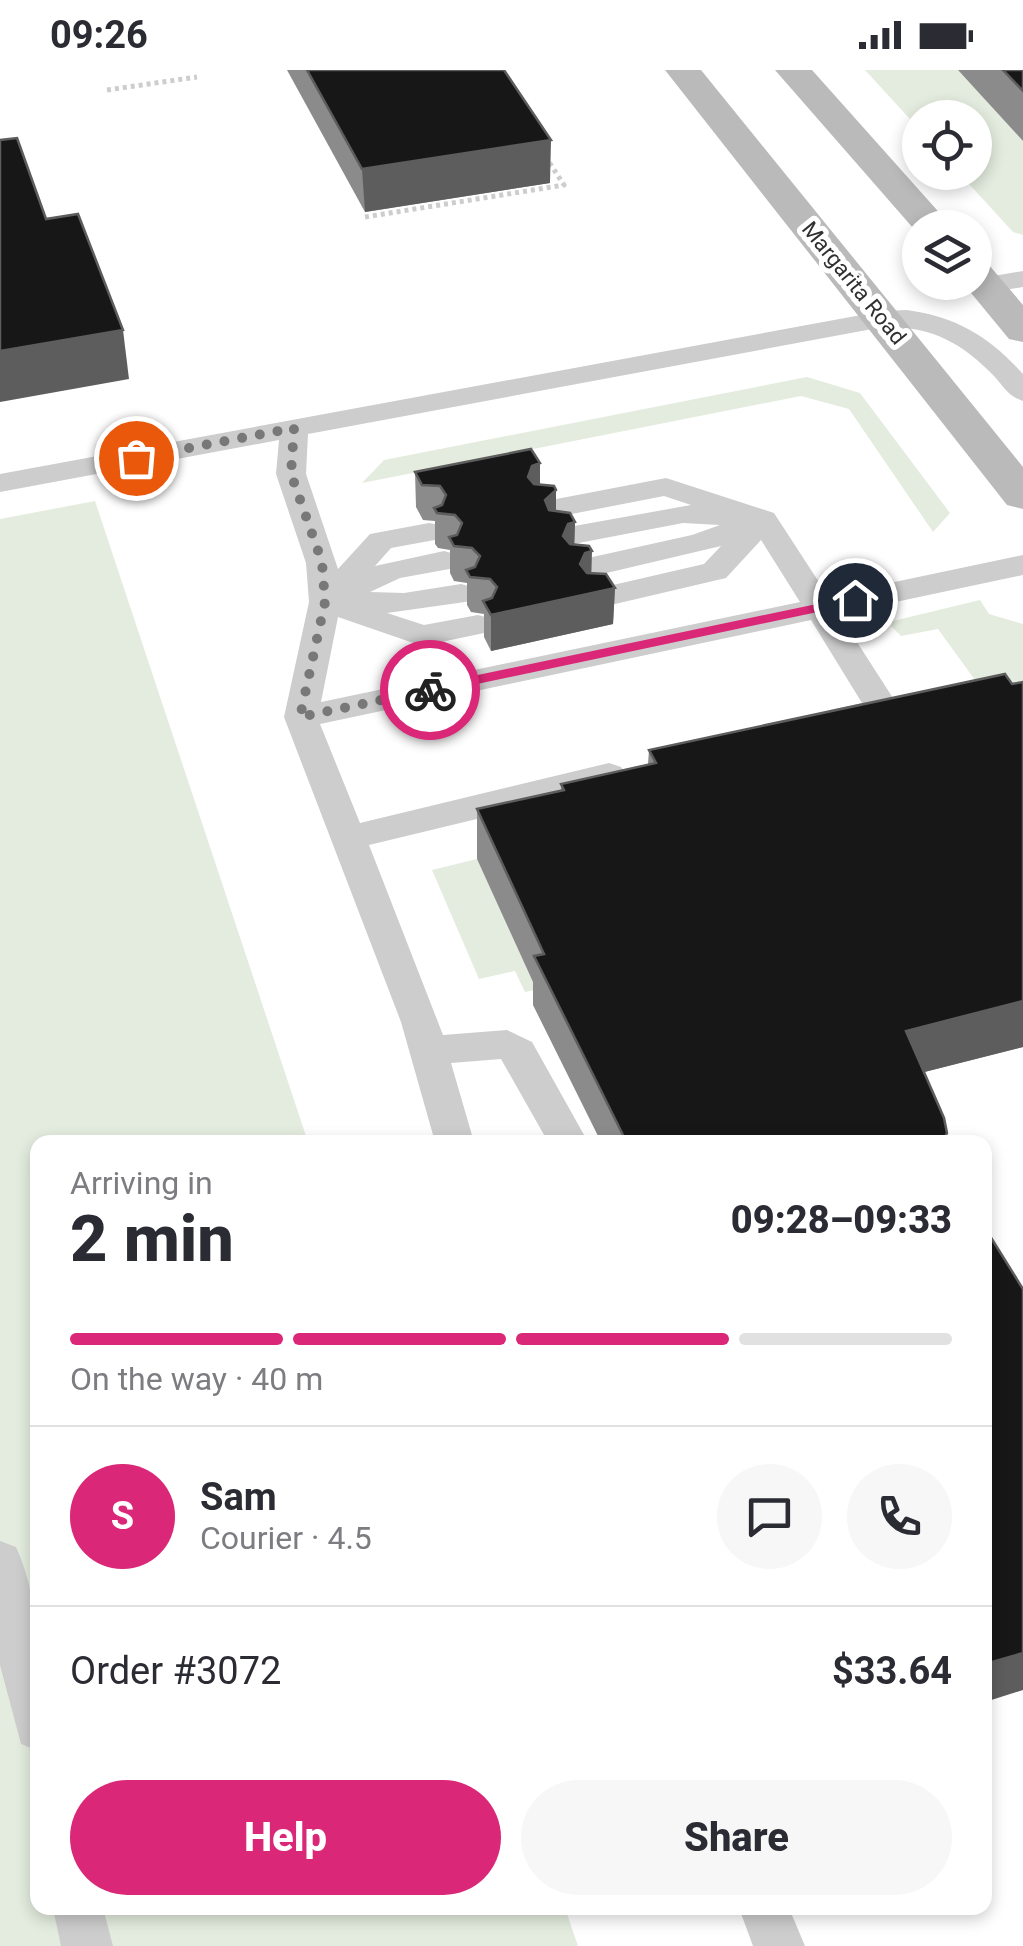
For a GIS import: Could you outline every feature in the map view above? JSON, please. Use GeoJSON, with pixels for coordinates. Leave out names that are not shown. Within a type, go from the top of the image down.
{"type":"FeatureCollection","features":[{"type":"Feature","properties":{"kind":"main road","name":"Margarita Road"},"geometry":{"type":"LineString","coordinates":[[683,70],[1023,496]]}},
{"type":"Feature","properties":{"kind":"main road"},"geometry":{"type":"LineString","coordinates":[[793,70],[918,210]]}},
{"type":"Feature","properties":{"kind":"main road"},"geometry":{"type":"LineString","coordinates":[[995,279],[1023,330]]}},
{"type":"Feature","properties":{"kind":"lane"},"geometry":{"type":"LineString","coordinates":[[0,483],[883,319],[929,318],[949,327],[994,359],[1023,392]]}},
{"type":"Feature","properties":{"kind":"lane"},"geometry":{"type":"LineString","coordinates":[[294,428],[291,474],[322,562],[325,602],[300,717],[428,1051],[452,1135]]}},
{"type":"Feature","properties":{"kind":"lane"},"geometry":{"type":"LineString","coordinates":[[546,510],[666,486],[763,520],[883,708],[806,727]]}},
{"type":"Feature","properties":{"kind":"lane"},"geometry":{"type":"LineString","coordinates":[[562,537],[683,514],[763,520]]}},
{"type":"Feature","properties":{"kind":"lane"},"geometry":{"type":"LineString","coordinates":[[580,569],[700,543],[763,520]]}},
{"type":"Feature","properties":{"kind":"lane"},"geometry":{"type":"LineString","coordinates":[[598,598],[715,571],[763,520]]}},
{"type":"Feature","properties":{"kind":"lane"},"geometry":{"type":"LineString","coordinates":[[325,602],[381,541],[430,532]]}},
{"type":"Feature","properties":{"kind":"lane"},"geometry":{"type":"LineString","coordinates":[[325,602],[392,570],[444,561]]}},
{"type":"Feature","properties":{"kind":"lane"},"geometry":{"type":"LineString","coordinates":[[300,717],[1023,565]]}},
{"type":"Feature","properties":{"kind":"lane"},"geometry":{"type":"LineString","coordinates":[[325,602],[404,603],[461,594]]}},
{"type":"Feature","properties":{"kind":"lane"},"geometry":{"type":"LineString","coordinates":[[325,602],[422,636],[478,625]]}},
{"type":"Feature","properties":{"kind":"lane"},"geometry":{"type":"LineString","coordinates":[[349,838],[635,768]]}},
{"type":"Feature","properties":{"kind":"lane"},"geometry":{"type":"LineString","coordinates":[[428,1051],[508,1044],[519,1052],[564,1135]]}},
{"type":"Feature","properties":{"kind":"lane"},"geometry":{"type":"LineString","coordinates":[[0,1562],[30,1693]]}},
{"type":"Feature","properties":{"kind":"lane"},"geometry":{"type":"LineString","coordinates":[[79,1915],[86,1946]]}},
{"type":"Feature","properties":{"kind":"lane"},"geometry":{"type":"LineString","coordinates":[[767,1915],[778,1946]]}},
{"type":"Feature","properties":{"kind":"path"},"geometry":{"type":"LineString","coordinates":[[107,90],[197,76]]}},
{"type":"Feature","properties":{"kind":"path"},"geometry":{"type":"LineString","coordinates":[[365,217],[564,185],[543,152]]}},
{"type":"Feature","properties":{"kind":"shaded area"},"geometry":{"type":"Polygon","coordinates":[[[865,70],[958,70],[987,100],[902,100],[902,110],[865,70]]]}},
{"type":"Feature","properties":{"kind":"shaded area"},"geometry":{"type":"Polygon","coordinates":[[[992,106],[1023,138],[1023,235],[1013,232],[975,190],[992,190],[992,106]]]}},
{"type":"Feature","properties":{"kind":"shaded area"},"geometry":{"type":"Polygon","coordinates":[[[807,377],[860,393],[950,513],[933,532],[849,409],[801,396],[362,483],[384,460],[807,377]]]}},
{"type":"Feature","properties":{"kind":"shaded area"},"geometry":{"type":"Polygon","coordinates":[[[95,501],[306,1135],[30,1135],[30,1915],[567,1915],[578,1946],[0,1946],[0,519],[95,501]]]}},
{"type":"Feature","properties":{"kind":"shaded area"},"geometry":{"type":"Polygon","coordinates":[[[980,600],[989,614],[1023,624],[1023,731],[988,698],[938,629],[901,636],[891,626],[893,621],[980,600]]]}},
{"type":"Feature","properties":{"kind":"shaded area"},"geometry":{"type":"Polygon","coordinates":[[[477,859],[518,947],[748,945],[525,992],[515,971],[479,979],[432,870],[477,859]]]}},
{"type":"Feature","properties":{"kind":"building"},"geometry":{"type":"Polygon","coordinates":[[[307,70],[504,70],[551,140],[362,169],[307,70]]]}},
{"type":"Feature","properties":{"kind":"building"},"geometry":{"type":"Polygon","coordinates":[[[1003,70],[1023,70],[1023,91],[1003,70]]]}},
{"type":"Feature","properties":{"kind":"building"},"geometry":{"type":"Polygon","coordinates":[[[17,138],[46,219],[78,214],[123,330],[0,351],[0,140],[17,138]]]}},
{"type":"Feature","properties":{"kind":"building"},"geometry":{"type":"Polygon","coordinates":[[[531,449],[540,463],[532,466],[528,477],[534,484],[554,486],[556,490],[545,500],[549,510],[570,513],[575,522],[568,524],[563,536],[570,544],[589,546],[592,551],[585,553],[580,564],[587,573],[606,574],[615,588],[491,615],[483,601],[492,598],[497,587],[490,579],[470,577],[466,570],[475,567],[480,556],[472,548],[454,546],[449,537],[457,535],[462,523],[455,515],[437,513],[434,508],[442,505],[446,495],[440,486],[422,485],[415,472],[531,449]]]}},
{"type":"Feature","properties":{"kind":"building"},"geometry":{"type":"Polygon","coordinates":[[[1005,674],[1012,684],[1023,682],[1023,1001],[906,1031],[944,1118],[946,1135],[623,1135],[534,956],[544,954],[477,809],[564,790],[561,784],[656,763],[649,750],[1005,674]]]}},
{"type":"Feature","properties":{"kind":"building"},"geometry":{"type":"Polygon","coordinates":[[[992,1239],[1023,1289],[1023,1653],[992,1662],[992,1239]]]}},
{"type":"Feature","properties":{"kind":"way so far"},"geometry":{"type":"LineString","coordinates":[[136,458],[294,428],[291,474],[322,562],[325,602],[300,717],[430,690]]}},
{"type":"Feature","properties":{"kind":"route"},"geometry":{"type":"LineString","coordinates":[[430,690],[855,600]]}}]}
